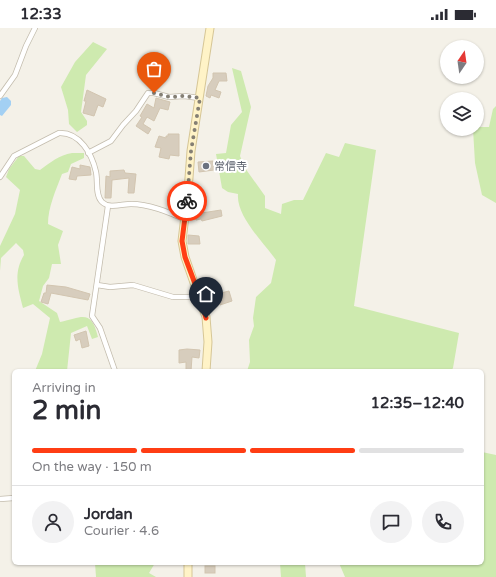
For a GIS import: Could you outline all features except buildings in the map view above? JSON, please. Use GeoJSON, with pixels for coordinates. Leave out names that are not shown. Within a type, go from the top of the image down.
{"type":"FeatureCollection","features":[{"type":"Feature","properties":{"kind":"main road"},"geometry":{"type":"LineString","coordinates":[[206,369],[208,342],[206,318],[185,257],[182,241],[191,151],[205,66],[206,43],[210,28]]}},
{"type":"Feature","properties":{"kind":"main road"},"geometry":{"type":"LineString","coordinates":[[188,565],[188,577]]}},
{"type":"Feature","properties":{"kind":"street"},"geometry":{"type":"LineString","coordinates":[[0,96],[15,75],[26,46],[35,28]]}},
{"type":"Feature","properties":{"kind":"street"},"geometry":{"type":"LineString","coordinates":[[88,153],[111,141],[123,125],[136,112],[148,93],[170,97],[184,96],[200,98]]}},
{"type":"Feature","properties":{"kind":"street"},"geometry":{"type":"LineString","coordinates":[[0,177],[14,156],[59,134],[65,133],[77,138],[88,153],[96,172],[99,197],[102,202],[108,206],[142,205],[184,218]]}},
{"type":"Feature","properties":{"kind":"street"},"geometry":{"type":"LineString","coordinates":[[108,206],[92,316],[100,328],[114,369]]}},
{"type":"Feature","properties":{"kind":"street"},"geometry":{"type":"LineString","coordinates":[[97,285],[110,287],[133,285],[173,297],[200,297]]}},
{"type":"Feature","properties":{"kind":"street"},"geometry":{"type":"LineString","coordinates":[[0,499],[12,498]]}},
{"type":"Feature","properties":{"kind":"green space"},"geometry":{"type":"Polygon","coordinates":[[[93,42],[107,49],[86,75],[81,112],[87,121],[87,125],[77,132],[69,124],[68,110],[61,87],[75,62],[93,42]]]}},
{"type":"Feature","properties":{"kind":"green space"},"geometry":{"type":"Polygon","coordinates":[[[232,68],[241,71],[251,107],[240,156],[245,168],[265,196],[265,208],[281,214],[282,204],[294,200],[303,200],[326,153],[339,157],[345,143],[376,150],[354,306],[459,333],[452,369],[248,369],[250,362],[249,340],[254,326],[253,318],[256,297],[271,283],[276,260],[246,220],[241,211],[238,194],[228,192],[222,188],[216,154],[226,153],[231,125],[242,112],[232,68]]]}},
{"type":"Feature","properties":{"kind":"green space"},"geometry":{"type":"Polygon","coordinates":[[[496,106],[496,203],[482,195],[475,163],[473,136],[484,136],[484,127],[489,127],[493,109],[496,106]]]}},
{"type":"Feature","properties":{"kind":"green space"},"geometry":{"type":"Polygon","coordinates":[[[84,153],[84,158],[71,164],[68,172],[62,174],[49,211],[48,224],[63,231],[58,245],[61,264],[52,264],[49,278],[43,286],[39,301],[57,313],[60,322],[80,317],[89,319],[95,328],[98,337],[92,339],[87,326],[71,333],[67,369],[36,369],[42,354],[50,318],[33,304],[23,308],[18,288],[18,268],[24,255],[23,250],[16,243],[1,258],[0,271],[0,246],[15,214],[20,190],[6,177],[9,169],[19,156],[24,156],[35,169],[40,170],[59,157],[67,154],[84,153]]]}},
{"type":"Feature","properties":{"kind":"green space"},"geometry":{"type":"Polygon","coordinates":[[[484,452],[496,455],[496,577],[345,577],[340,565],[484,565],[484,452]]]}},
{"type":"Feature","properties":{"kind":"green space"},"geometry":{"type":"Polygon","coordinates":[[[95,565],[154,565],[149,573],[156,577],[96,577],[95,565]]]}},
{"type":"Feature","properties":{"kind":"green space"},"geometry":{"type":"Polygon","coordinates":[[[280,565],[305,565],[306,577],[281,577],[280,565]]]}},
{"type":"Feature","properties":{"kind":"water"},"geometry":{"type":"Polygon","coordinates":[[[7,97],[11,101],[11,105],[2,116],[0,115],[0,101],[2,98],[7,97]]]}},
{"type":"Feature","properties":{"kind":"way so far"},"geometry":{"type":"LineString","coordinates":[[154,93],[170,97],[184,96],[200,98],[191,151],[187,201]]}},
{"type":"Feature","properties":{"kind":"place","name":"常信寺"},"geometry":{"type":"Point","coordinates":[206,166]}},
{"type":"Feature","properties":{"kind":"route"},"geometry":{"type":"LineString","coordinates":[[187,201],[182,241],[185,257],[206,318]]}}]}
